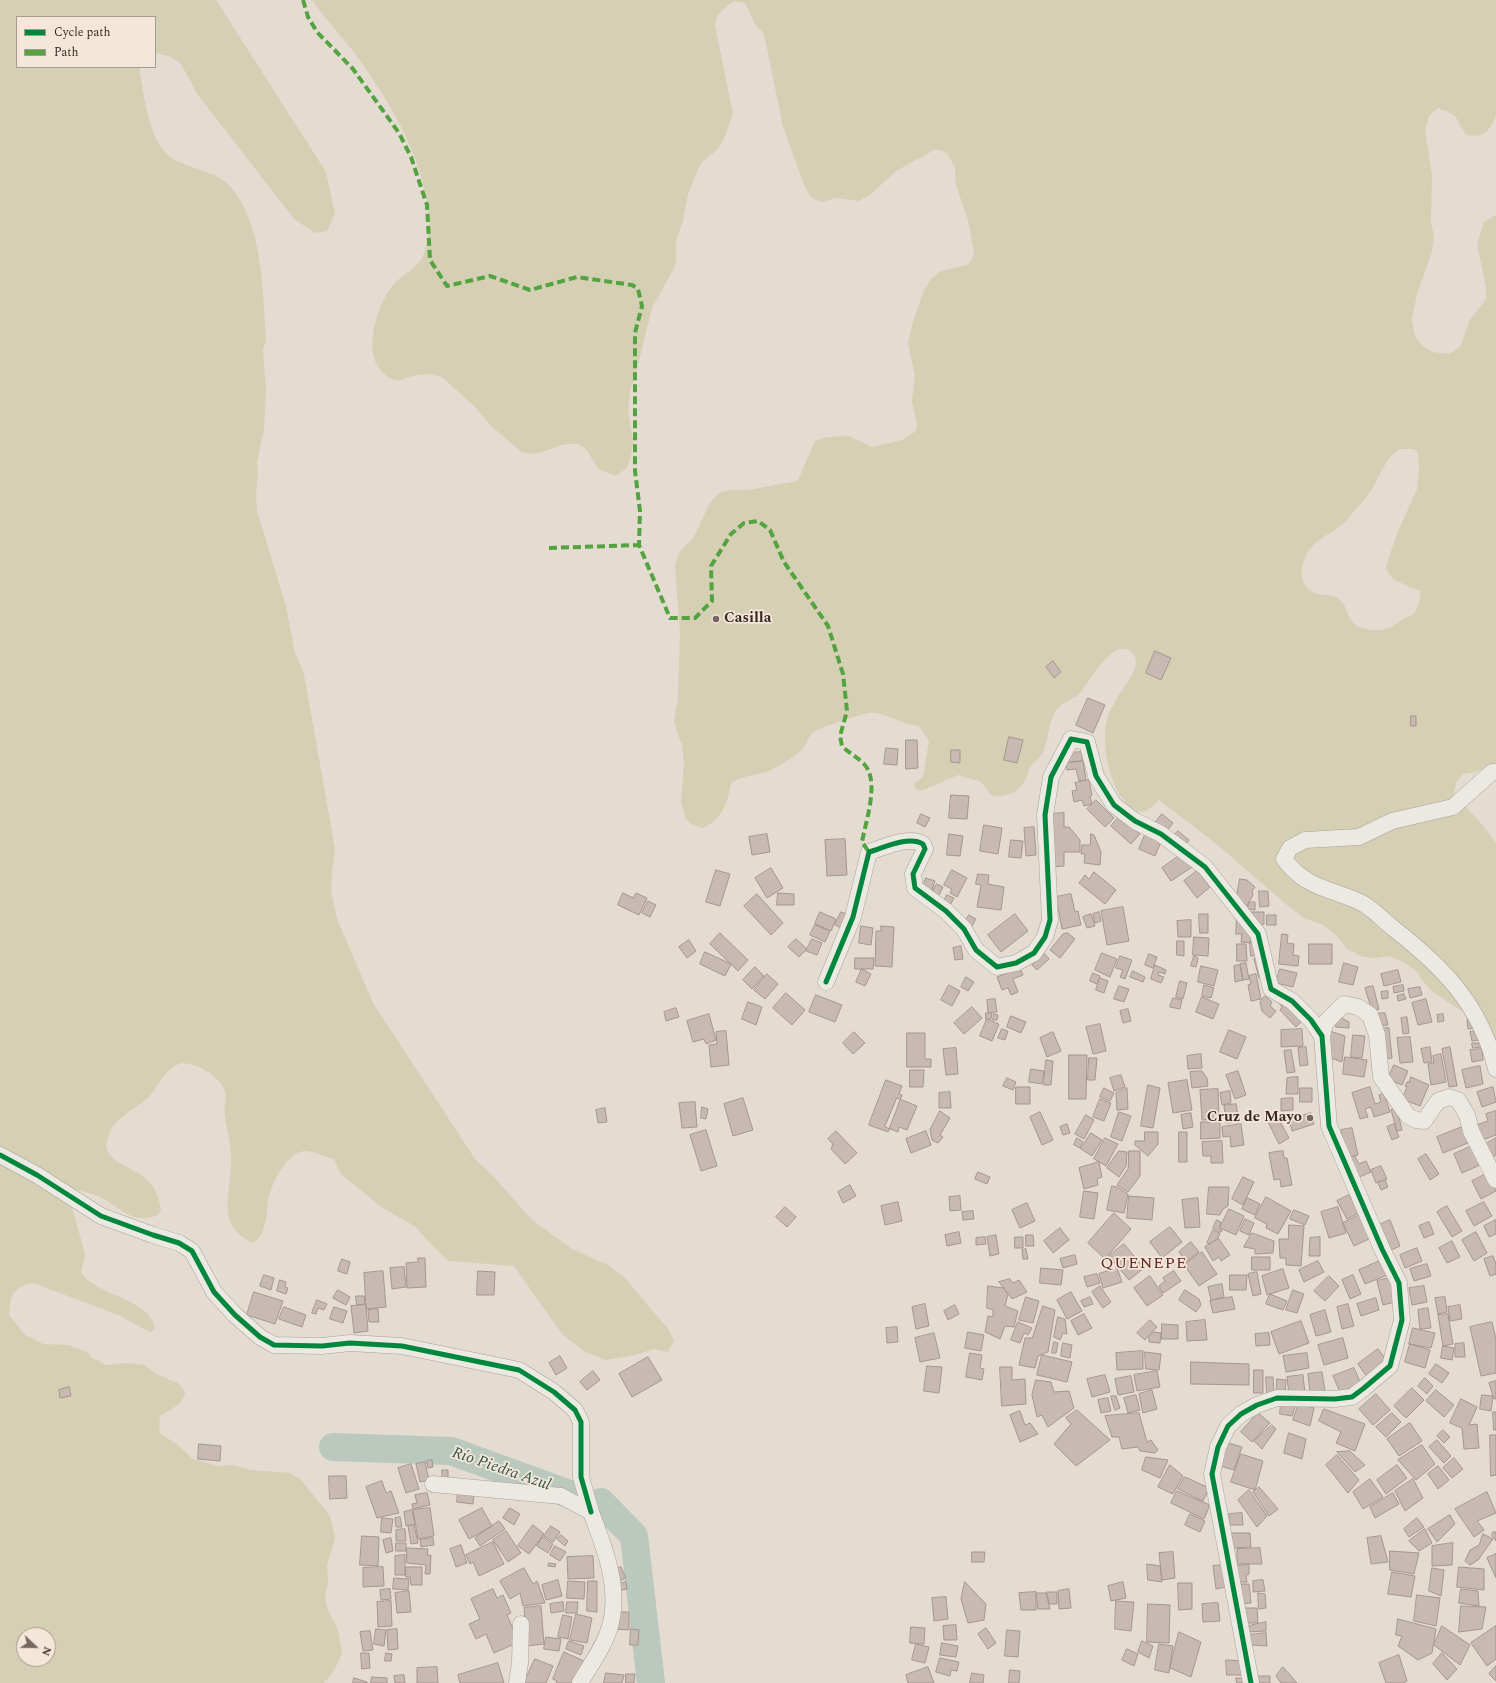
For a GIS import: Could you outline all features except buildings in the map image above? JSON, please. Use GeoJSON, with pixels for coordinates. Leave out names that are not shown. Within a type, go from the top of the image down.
{"type":"FeatureCollection","features":[{"type":"Feature","properties":{"kind":"street"},"geometry":{"type":"LineString","coordinates":[[826,982],[853,917],[868,852],[902,842],[918,841],[923,844],[924,849],[913,874],[915,888],[946,911],[964,929],[976,950],[997,967],[1016,963],[1034,953],[1045,937],[1050,920],[1045,815],[1051,777],[1071,739],[1087,742],[1096,776],[1114,805],[1135,821],[1161,834],[1204,867],[1258,934],[1271,990],[1292,1001],[1310,1020],[1322,1036]]}},
{"type":"Feature","properties":{"kind":"street"},"geometry":{"type":"LineString","coordinates":[[1496,772],[1492,772],[1453,807],[1392,822],[1359,837],[1305,840],[1290,848],[1284,859],[1294,873],[1317,886],[1363,904],[1417,946],[1464,997],[1480,1022],[1493,1054],[1496,1069]]}},
{"type":"Feature","properties":{"kind":"street"},"geometry":{"type":"LineString","coordinates":[[1251,1683],[1212,1474],[1218,1447],[1228,1426],[1241,1414],[1257,1404],[1277,1398],[1352,1397],[1390,1366],[1402,1320],[1400,1283],[1382,1249],[1329,1126],[1322,1036],[1326,1023],[1344,1004],[1358,1006],[1370,1015],[1377,1035],[1381,1077],[1408,1116],[1416,1120],[1424,1121],[1438,1100],[1449,1097],[1458,1100],[1467,1115],[1471,1130],[1496,1180]]}},
{"type":"Feature","properties":{"kind":"street"},"geometry":{"type":"LineString","coordinates":[[0,1155],[37,1175],[101,1216],[179,1243],[192,1251],[214,1292],[234,1315],[260,1337],[274,1345],[322,1346],[350,1343],[402,1346],[519,1370],[554,1392],[575,1410],[580,1422],[581,1477],[611,1572],[613,1608],[606,1637],[580,1683]]}},
{"type":"Feature","properties":{"kind":"street"},"geometry":{"type":"LineString","coordinates":[[432,1484],[561,1496],[591,1512]]}},
{"type":"Feature","properties":{"kind":"street"},"geometry":{"type":"LineString","coordinates":[[516,1683],[521,1624]]}},
{"type":"Feature","properties":{"kind":"shaded area"},"geometry":{"type":"Polygon","coordinates":[[[0,0],[216,0],[326,172],[335,214],[327,231],[316,233],[295,220],[198,95],[181,64],[169,56],[156,53],[156,16],[16,16],[16,68],[139,68],[148,115],[152,128],[163,149],[175,160],[211,174],[226,182],[241,201],[249,219],[255,239],[262,280],[266,340],[263,350],[266,390],[264,429],[257,462],[257,511],[286,606],[295,653],[303,671],[306,685],[335,849],[331,891],[337,919],[373,1003],[475,1159],[494,1177],[532,1220],[572,1249],[608,1265],[624,1277],[669,1330],[674,1341],[668,1352],[653,1349],[636,1355],[605,1360],[584,1351],[563,1335],[514,1266],[449,1261],[416,1227],[381,1207],[341,1174],[334,1159],[312,1152],[305,1151],[298,1153],[292,1157],[280,1170],[269,1195],[265,1224],[258,1239],[253,1243],[241,1236],[229,1218],[228,1197],[231,1156],[225,1113],[226,1096],[224,1089],[212,1075],[193,1065],[181,1063],[168,1071],[148,1098],[115,1124],[110,1132],[106,1146],[112,1157],[145,1178],[152,1186],[157,1195],[161,1209],[158,1215],[149,1218],[134,1217],[102,1198],[78,1190],[72,1194],[70,1200],[85,1254],[81,1273],[89,1281],[134,1304],[144,1311],[152,1319],[155,1329],[150,1332],[118,1315],[33,1283],[21,1287],[14,1293],[9,1315],[25,1335],[43,1344],[69,1345],[87,1352],[92,1358],[107,1365],[127,1363],[144,1365],[158,1375],[178,1383],[185,1392],[184,1396],[176,1406],[160,1416],[159,1428],[161,1434],[178,1445],[193,1459],[217,1466],[233,1465],[251,1470],[290,1473],[300,1479],[328,1513],[331,1519],[335,1539],[327,1565],[328,1583],[325,1596],[327,1608],[338,1630],[342,1653],[335,1669],[324,1683],[0,1683],[0,0]]]}},
{"type":"Feature","properties":{"kind":"shaded area"},"geometry":{"type":"Polygon","coordinates":[[[312,0],[1496,0],[1496,115],[1491,126],[1486,132],[1478,136],[1466,135],[1454,115],[1438,108],[1429,116],[1425,130],[1432,176],[1431,221],[1434,238],[1432,252],[1417,294],[1412,319],[1415,337],[1423,346],[1432,352],[1449,354],[1460,347],[1470,320],[1486,299],[1486,287],[1477,244],[1484,222],[1496,215],[1496,763],[1476,772],[1463,774],[1456,783],[1454,795],[1480,822],[1496,843],[1496,1073],[1475,1017],[1455,1007],[1430,990],[1416,971],[1405,963],[1389,956],[1376,958],[1363,957],[1347,949],[1334,933],[1323,925],[1304,918],[1219,846],[1159,800],[1149,809],[1142,812],[1139,812],[1126,803],[1114,784],[1110,771],[1105,745],[1105,734],[1108,716],[1118,697],[1132,676],[1135,668],[1136,661],[1134,655],[1128,650],[1121,649],[1107,657],[1079,694],[1057,709],[1051,720],[1043,752],[1029,769],[1026,778],[1019,788],[1007,795],[992,796],[981,782],[958,775],[921,791],[915,789],[914,784],[923,777],[929,741],[919,726],[881,714],[869,713],[840,721],[817,730],[811,735],[804,747],[795,756],[784,763],[771,770],[742,778],[731,783],[726,804],[719,816],[709,825],[702,828],[691,824],[686,819],[681,803],[684,763],[682,743],[674,722],[678,697],[680,632],[675,566],[679,554],[693,538],[707,508],[717,495],[728,490],[747,490],[798,480],[815,441],[827,437],[848,436],[873,447],[902,440],[916,431],[917,425],[912,401],[915,376],[908,343],[912,325],[924,290],[931,279],[941,271],[967,265],[971,261],[974,252],[968,220],[956,185],[955,168],[947,153],[936,149],[896,171],[871,194],[859,201],[836,198],[822,202],[811,197],[805,187],[783,127],[763,33],[755,24],[745,3],[734,1],[718,14],[715,25],[733,114],[724,139],[718,149],[701,163],[688,194],[683,221],[676,240],[676,261],[674,268],[652,308],[635,377],[630,390],[628,411],[633,442],[631,456],[627,468],[616,476],[601,470],[581,445],[562,445],[542,452],[529,454],[522,452],[490,425],[475,407],[443,378],[423,374],[396,380],[385,375],[376,363],[372,344],[373,333],[379,310],[383,300],[394,284],[421,260],[427,241],[429,215],[422,178],[416,160],[391,107],[359,59],[312,0]],[[1401,449],[1391,456],[1366,498],[1345,522],[1324,536],[1311,548],[1302,567],[1302,578],[1306,587],[1314,593],[1333,596],[1340,600],[1353,623],[1357,626],[1372,630],[1387,629],[1413,614],[1419,602],[1420,591],[1394,580],[1388,572],[1386,566],[1397,534],[1417,489],[1419,470],[1418,452],[1413,449],[1401,449]]]}},
{"type":"Feature","properties":{"kind":"waterway","name":"Río Piedra Azul"},"geometry":{"type":"LineString","coordinates":[[333,1447],[451,1451],[572,1495]]}},
{"type":"Feature","properties":{"kind":"waterway","name":"Río Piedra Azul"},"geometry":{"type":"LineString","coordinates":[[601,1502],[634,1536],[651,1683]]}},
{"type":"Feature","properties":{"kind":"marked path"},"geometry":{"type":"LineString","coordinates":[[303,0],[308,17],[317,32],[353,69],[399,133],[411,157],[427,205],[430,260],[447,286],[490,276],[530,290],[577,277],[632,285],[638,289],[642,306],[635,333],[635,471],[640,511],[639,545],[670,618],[695,618],[712,601],[711,566],[731,534],[744,523],[758,521],[770,530],[784,562],[828,626],[843,674],[847,711],[840,736],[842,746],[864,764],[869,771],[871,780],[869,812],[862,842],[869,852]]}},
{"type":"Feature","properties":{"kind":"marked path"},"geometry":{"type":"LineString","coordinates":[[549,548],[639,545]]}},
{"type":"Feature","properties":{"kind":"cycle path"},"geometry":{"type":"LineString","coordinates":[[826,982],[853,917],[869,852],[903,842],[917,842],[923,844],[925,849],[913,874],[915,888],[946,911],[964,929],[976,950],[997,967],[1016,963],[1034,953],[1045,937],[1050,920],[1045,815],[1051,777],[1071,739],[1087,742],[1096,776],[1114,805],[1135,821],[1161,834],[1205,867],[1258,934],[1271,989],[1292,1001],[1311,1020],[1322,1036],[1329,1126],[1382,1249],[1399,1283],[1402,1320],[1390,1366],[1352,1397],[1335,1399],[1277,1398],[1257,1405],[1241,1414],[1228,1426],[1218,1447],[1212,1474],[1251,1683]]}},
{"type":"Feature","properties":{"kind":"cycle path"},"geometry":{"type":"LineString","coordinates":[[0,1155],[37,1175],[101,1216],[179,1243],[192,1251],[214,1292],[235,1315],[260,1337],[274,1345],[322,1346],[350,1343],[402,1346],[519,1370],[554,1392],[575,1410],[581,1422],[581,1477],[591,1512]]}},
{"type":"Feature","properties":{"kind":"place","name":"Casilla"},"geometry":{"type":"Point","coordinates":[716,619]}},
{"type":"Feature","properties":{"kind":"place","name":"Cruz de Mayo"},"geometry":{"type":"Point","coordinates":[1310,1118]}},
{"type":"Feature","properties":{"kind":"district","name":"QUENEPE"},"geometry":{"type":"Point","coordinates":[1144,1265]}}]}
